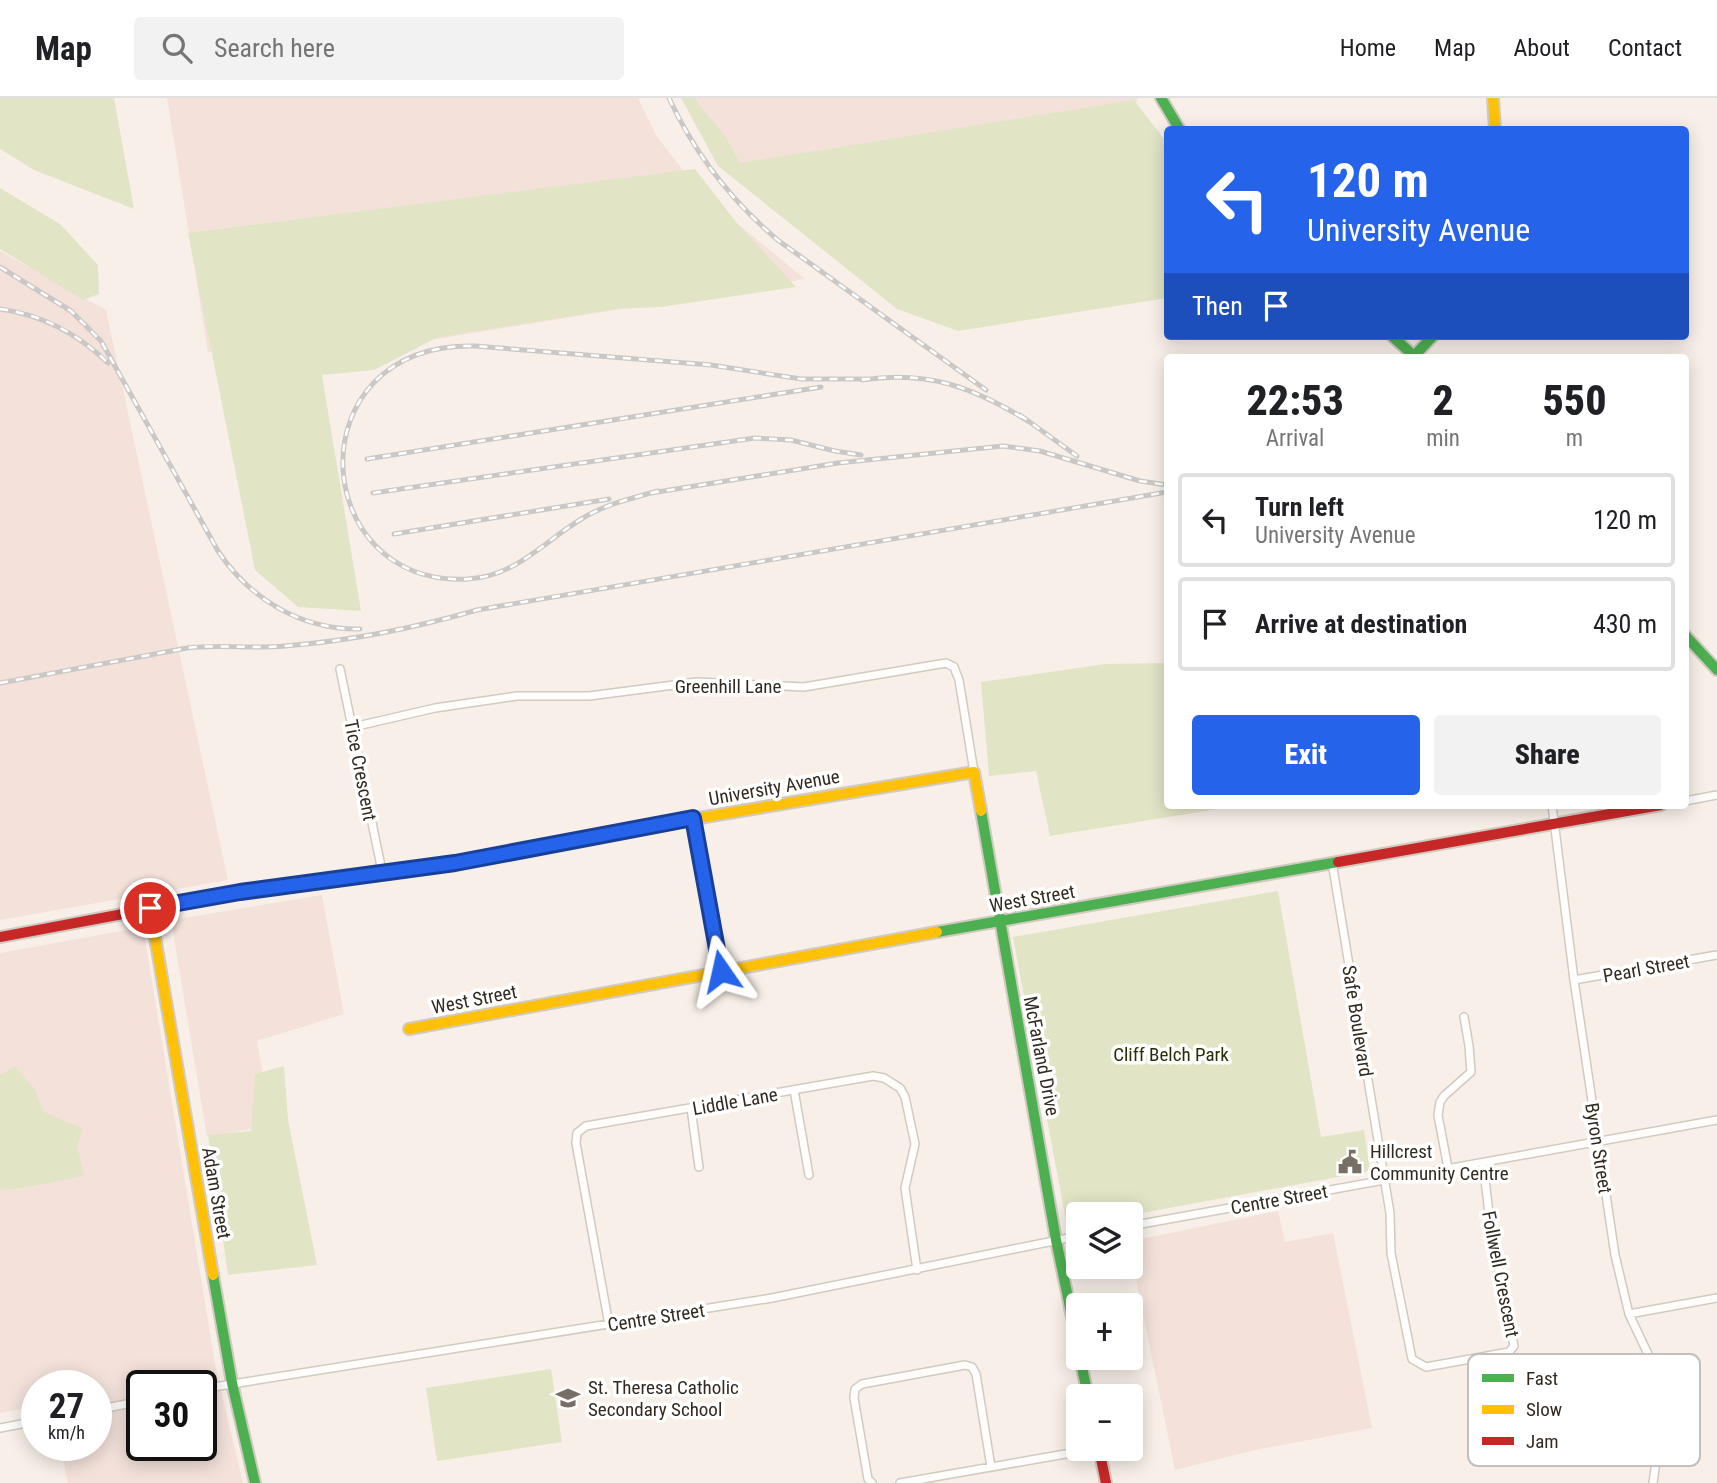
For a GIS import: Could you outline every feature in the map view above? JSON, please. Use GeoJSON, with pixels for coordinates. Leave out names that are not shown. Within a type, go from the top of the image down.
{"type":"FeatureCollection","features":[{"type":"Feature","properties":{"kind":"street"},"geometry":{"type":"LineString","coordinates":[[1161,98],[1178,126]]}},
{"type":"Feature","properties":{"kind":"street"},"geometry":{"type":"LineString","coordinates":[[1493,98],[1494,126]]}},
{"type":"Feature","properties":{"kind":"street"},"geometry":{"type":"LineString","coordinates":[[1396,340],[1411,354]]}},
{"type":"Feature","properties":{"kind":"street"},"geometry":{"type":"LineString","coordinates":[[1417,354],[1429,340]]}},
{"type":"Feature","properties":{"kind":"street"},"geometry":{"type":"LineString","coordinates":[[1689,642],[1717,670]]}},
{"type":"Feature","properties":{"kind":"street","name":"Greenhill Lane"},"geometry":{"type":"LineString","coordinates":[[353,727],[435,708],[517,696],[589,696],[697,682],[804,687],[946,663],[954,667],[960,680],[974,772]]}},
{"type":"Feature","properties":{"kind":"street","name":"Tice Crescent"},"geometry":{"type":"LineString","coordinates":[[340,669],[382,871]]}},
{"type":"Feature","properties":{"kind":"street","name":"University Avenue"},"geometry":{"type":"LineString","coordinates":[[0,937],[240,892],[455,863],[693,818],[974,772]]}},
{"type":"Feature","properties":{"kind":"street","name":"McFarland Drive"},"geometry":{"type":"LineString","coordinates":[[974,772],[1067,1293]]}},
{"type":"Feature","properties":{"kind":"street"},"geometry":{"type":"LineString","coordinates":[[1689,800],[1717,795]]}},
{"type":"Feature","properties":{"kind":"street","name":"Byron Street"},"geometry":{"type":"LineString","coordinates":[[1553,809],[1574,980],[1615,1255],[1629,1314],[1648,1354]]}},
{"type":"Feature","properties":{"kind":"street","name":"West Street"},"geometry":{"type":"LineString","coordinates":[[410,1029],[999,921],[1637,809]]}},
{"type":"Feature","properties":{"kind":"street"},"geometry":{"type":"LineString","coordinates":[[693,818],[721,971]]}},
{"type":"Feature","properties":{"kind":"street","name":"Safe Boulevard"},"geometry":{"type":"LineString","coordinates":[[1332,862],[1385,1180]]}},
{"type":"Feature","properties":{"kind":"street","name":"Adam Street"},"geometry":{"type":"LineString","coordinates":[[150,908],[232,1383],[255,1483]]}},
{"type":"Feature","properties":{"kind":"street","name":"Pearl Street"},"geometry":{"type":"LineString","coordinates":[[1574,980],[1717,955]]}},
{"type":"Feature","properties":{"kind":"street"},"geometry":{"type":"LineString","coordinates":[[1448,1168],[1438,1115],[1444,1096],[1471,1072],[1464,1017]]}},
{"type":"Feature","properties":{"kind":"street","name":"Liddle Lane"},"geometry":{"type":"LineString","coordinates":[[609,1325],[576,1143],[578,1133],[586,1126],[873,1076],[884,1078],[900,1088],[905,1097],[915,1144],[905,1188],[917,1270]]}},
{"type":"Feature","properties":{"kind":"street"},"geometry":{"type":"LineString","coordinates":[[794,1090],[809,1175]]}},
{"type":"Feature","properties":{"kind":"street"},"geometry":{"type":"LineString","coordinates":[[691,1108],[699,1167]]}},
{"type":"Feature","properties":{"kind":"street","name":"Centre Street"},"geometry":{"type":"LineString","coordinates":[[1143,1224],[1717,1120]]}},
{"type":"Feature","properties":{"kind":"street","name":"Follwell Crescent"},"geometry":{"type":"LineString","coordinates":[[1483,1163],[1492,1238],[1514,1346],[1509,1352],[1498,1354]]}},
{"type":"Feature","properties":{"kind":"street","name":"Follwell Crescent"},"geometry":{"type":"LineString","coordinates":[[1385,1180],[1392,1224],[1391,1253],[1412,1359],[1426,1367],[1468,1359]]}},
{"type":"Feature","properties":{"kind":"street","name":"Centre Street"},"geometry":{"type":"LineString","coordinates":[[217,1386],[772,1298],[1066,1238]]}},
{"type":"Feature","properties":{"kind":"street"},"geometry":{"type":"LineString","coordinates":[[1629,1314],[1717,1298]]}},
{"type":"Feature","properties":{"kind":"street"},"geometry":{"type":"LineString","coordinates":[[872,1483],[868,1479],[854,1398],[855,1389],[862,1384],[965,1365],[972,1367],[976,1374],[991,1467]]}},
{"type":"Feature","properties":{"kind":"street"},"geometry":{"type":"LineString","coordinates":[[0,1428],[21,1424]]}},
{"type":"Feature","properties":{"kind":"street"},"geometry":{"type":"LineString","coordinates":[[900,1483],[1066,1454]]}},
{"type":"Feature","properties":{"kind":"street"},"geometry":{"type":"LineString","coordinates":[[1100,1461],[1106,1483]]}},
{"type":"Feature","properties":{"kind":"shaded area"},"geometry":{"type":"Polygon","coordinates":[[[167,98],[638,98],[657,137],[687,175],[722,211],[805,279],[320,358],[316,337],[208,352],[167,98]]]}},
{"type":"Feature","properties":{"kind":"shaded area"},"geometry":{"type":"Polygon","coordinates":[[[682,98],[1137,98],[1138,101],[743,172],[682,98]]]}},
{"type":"Feature","properties":{"kind":"shaded area"},"geometry":{"type":"Polygon","coordinates":[[[0,251],[106,310],[228,880],[0,920],[0,251]]]}},
{"type":"Feature","properties":{"kind":"shaded area"},"geometry":{"type":"Polygon","coordinates":[[[322,895],[344,1014],[257,1041],[272,1125],[207,1137],[171,920],[322,895]]]}},
{"type":"Feature","properties":{"kind":"shaded area"},"geometry":{"type":"Polygon","coordinates":[[[138,928],[144,933],[216,1370],[126,1370],[126,1461],[217,1461],[217,1373],[243,1483],[68,1483],[63,1461],[112,1461],[112,1370],[21,1370],[21,1409],[0,1413],[0,953],[138,928]]]}},
{"type":"Feature","properties":{"kind":"shaded area"},"geometry":{"type":"Polygon","coordinates":[[[1278,1211],[1285,1242],[1333,1233],[1372,1428],[1255,1450],[1175,1470],[1143,1314],[1143,1293],[1139,1293],[1136,1279],[1143,1279],[1143,1239],[1278,1211]]]}},
{"type":"Feature","properties":{"kind":"green space"},"geometry":{"type":"Polygon","coordinates":[[[0,98],[114,98],[134,209],[34,170],[0,149],[0,98]]]}},
{"type":"Feature","properties":{"kind":"green space"},"geometry":{"type":"Polygon","coordinates":[[[681,98],[696,98],[725,136],[740,163],[1134,100],[1164,139],[1164,298],[958,331],[897,309],[718,166],[681,98]]]}},
{"type":"Feature","properties":{"kind":"green space"},"geometry":{"type":"Polygon","coordinates":[[[695,169],[736,222],[796,287],[661,307],[616,309],[438,337],[374,370],[322,375],[361,611],[298,607],[255,570],[188,233],[695,169]]]}},
{"type":"Feature","properties":{"kind":"green space"},"geometry":{"type":"Polygon","coordinates":[[[0,188],[60,224],[98,265],[99,294],[83,300],[0,249],[0,188]]]}},
{"type":"Feature","properties":{"kind":"green space"},"geometry":{"type":"Polygon","coordinates":[[[1164,663],[1164,809],[1218,809],[1050,836],[1036,771],[989,776],[981,682],[1105,664],[1164,663]]]}},
{"type":"Feature","properties":{"kind":"green space","name":"Cliff Belch Park"},"geometry":{"type":"Polygon","coordinates":[[[1278,891],[1321,1137],[1364,1130],[1370,1171],[1143,1213],[1143,1202],[1066,1202],[1066,1221],[1013,937],[1278,891]]]}},
{"type":"Feature","properties":{"kind":"green space"},"geometry":{"type":"Polygon","coordinates":[[[284,1066],[288,1120],[317,1265],[228,1275],[208,1135],[251,1131],[255,1074],[284,1066]]]}},
{"type":"Feature","properties":{"kind":"green space"},"geometry":{"type":"Polygon","coordinates":[[[15,1067],[35,1089],[42,1111],[83,1129],[77,1145],[84,1176],[0,1190],[0,1075],[15,1067]]]}},
{"type":"Feature","properties":{"kind":"green space"},"geometry":{"type":"Polygon","coordinates":[[[551,1369],[562,1442],[437,1461],[426,1388],[551,1369]]]}},
{"type":"Feature","properties":{"kind":"railway"},"geometry":{"type":"LineString","coordinates":[[669,98],[690,138],[716,176],[762,226],[986,390]]}},
{"type":"Feature","properties":{"kind":"railway"},"geometry":{"type":"LineString","coordinates":[[0,267],[71,311],[101,341],[218,551],[245,584],[261,597],[298,617],[317,624],[360,629]]}},
{"type":"Feature","properties":{"kind":"railway"},"geometry":{"type":"LineString","coordinates":[[0,309],[31,316],[58,327],[72,334],[108,363]]}},
{"type":"Feature","properties":{"kind":"railway"},"geometry":{"type":"LineString","coordinates":[[658,491],[601,509],[569,527],[516,564],[501,571],[468,579],[415,571],[376,546],[351,508],[343,464],[350,420],[374,382],[416,355],[475,346],[711,365],[801,379],[870,379]]}},
{"type":"Feature","properties":{"kind":"railway"},"geometry":{"type":"LineString","coordinates":[[862,380],[908,377],[949,384],[988,399],[1028,421]]}},
{"type":"Feature","properties":{"kind":"railway"},"geometry":{"type":"LineString","coordinates":[[367,459],[821,387]]}},
{"type":"Feature","properties":{"kind":"railway"},"geometry":{"type":"LineString","coordinates":[[1020,415],[1077,456]]}},
{"type":"Feature","properties":{"kind":"railway"},"geometry":{"type":"LineString","coordinates":[[373,493],[755,438],[791,440],[861,455]]}},
{"type":"Feature","properties":{"kind":"railway"},"geometry":{"type":"LineString","coordinates":[[651,493],[838,463],[1003,446],[1040,451],[1140,481],[1164,485]]}},
{"type":"Feature","properties":{"kind":"railway"},"geometry":{"type":"LineString","coordinates":[[0,683],[187,648],[285,646],[358,637],[430,623],[477,610],[1164,493]]}},
{"type":"Feature","properties":{"kind":"railway"},"geometry":{"type":"LineString","coordinates":[[394,534],[609,499]]}},
{"type":"Feature","properties":{"kind":"traffic: fast"},"geometry":{"type":"LineString","coordinates":[[1161,98],[1178,126]]}},
{"type":"Feature","properties":{"kind":"traffic: fast"},"geometry":{"type":"LineString","coordinates":[[1396,340],[1412,354]]}},
{"type":"Feature","properties":{"kind":"traffic: fast"},"geometry":{"type":"LineString","coordinates":[[1416,354],[1429,340]]}},
{"type":"Feature","properties":{"kind":"traffic: fast"},"geometry":{"type":"LineString","coordinates":[[1689,639],[1717,670]]}},
{"type":"Feature","properties":{"kind":"traffic: fast"},"geometry":{"type":"LineString","coordinates":[[981,811],[1067,1293]]}},
{"type":"Feature","properties":{"kind":"traffic: fast"},"geometry":{"type":"LineString","coordinates":[[937,932],[1338,862]]}},
{"type":"Feature","properties":{"kind":"traffic: fast"},"geometry":{"type":"LineString","coordinates":[[213,1275],[232,1383],[255,1483]]}},
{"type":"Feature","properties":{"kind":"traffic: fast"},"geometry":{"type":"LineString","coordinates":[[1083,1370],[1085,1384]]}},
{"type":"Feature","properties":{"kind":"traffic: slow"},"geometry":{"type":"LineString","coordinates":[[1493,98],[1495,126]]}},
{"type":"Feature","properties":{"kind":"traffic: slow"},"geometry":{"type":"LineString","coordinates":[[435,866],[974,772],[981,811]]}},
{"type":"Feature","properties":{"kind":"traffic: slow"},"geometry":{"type":"LineString","coordinates":[[150,908],[213,1275]]}},
{"type":"Feature","properties":{"kind":"traffic: slow"},"geometry":{"type":"LineString","coordinates":[[409,1029],[937,932]]}},
{"type":"Feature","properties":{"kind":"traffic: jam"},"geometry":{"type":"LineString","coordinates":[[1338,862],[1638,809]]}},
{"type":"Feature","properties":{"kind":"traffic: jam"},"geometry":{"type":"LineString","coordinates":[[0,937],[240,892],[435,866]]}},
{"type":"Feature","properties":{"kind":"traffic: jam"},"geometry":{"type":"LineString","coordinates":[[1101,1461],[1106,1483]]}},
{"type":"Feature","properties":{"kind":"place","name":"Hillcrest Community Centre"},"geometry":{"type":"Point","coordinates":[1350,1162]}},
{"type":"Feature","properties":{"kind":"place","name":"St. Theresa Catholic Secondary School"},"geometry":{"type":"Point","coordinates":[568,1398]}},
{"type":"Feature","properties":{"kind":"route"},"geometry":{"type":"LineString","coordinates":[[150,908],[382,871],[455,863],[693,818],[721,971]]}}]}
